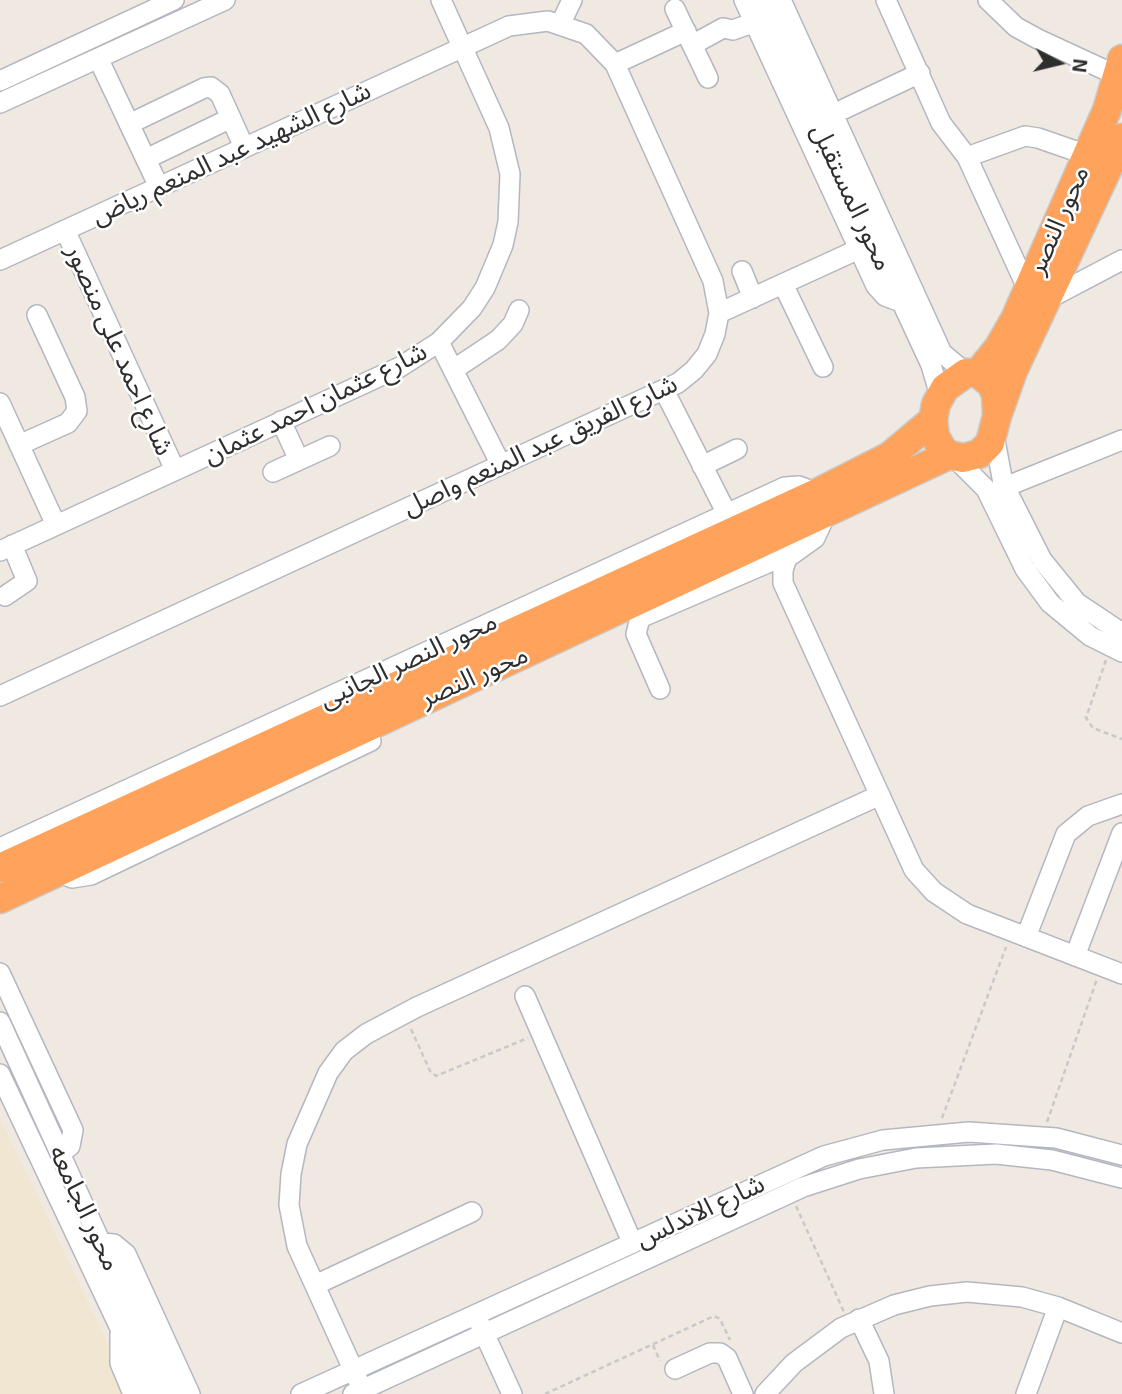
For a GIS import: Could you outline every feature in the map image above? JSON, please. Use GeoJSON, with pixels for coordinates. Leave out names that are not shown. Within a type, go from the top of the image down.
{"type":"FeatureCollection","features":[{"type":"Feature","properties":{"kind":"highway","name":"محور النصر"},"geometry":{"type":"LineString","coordinates":[[1106,168],[1120,68]]}},
{"type":"Feature","properties":{"kind":"highway","name":"محور النصر"},"geometry":{"type":"LineString","coordinates":[[972,373],[1037,295],[1122,138]]}},
{"type":"Feature","properties":{"kind":"highway","name":"محور النصر"},"geometry":{"type":"LineString","coordinates":[[995,426],[1037,295]]}},
{"type":"Feature","properties":{"kind":"highway"},"geometry":{"type":"LineString","coordinates":[[972,373],[994,389],[995,426],[979,454],[952,456],[938,443],[936,408],[951,382],[972,373]]}},
{"type":"Feature","properties":{"kind":"highway","name":"محور النصر"},"geometry":{"type":"LineString","coordinates":[[904,462],[936,408]]}},
{"type":"Feature","properties":{"kind":"highway","name":"محور النصر"},"geometry":{"type":"LineString","coordinates":[[0,899],[904,462],[952,456]]}},
{"type":"Feature","properties":{"kind":"highway","name":"محور النصر"},"geometry":{"type":"LineString","coordinates":[[0,869],[427,694]]}},
{"type":"Feature","properties":{"kind":"street"},"geometry":{"type":"LineString","coordinates":[[0,80],[174,0]]}},
{"type":"Feature","properties":{"kind":"street"},"geometry":{"type":"LineString","coordinates":[[0,103],[225,0]]}},
{"type":"Feature","properties":{"kind":"street","name":"شارع عثمان احمد عثمان"},"geometry":{"type":"LineString","coordinates":[[6,548],[400,366],[439,342],[464,317],[485,289],[503,245],[510,198],[506,151],[499,128],[441,0]]}},
{"type":"Feature","properties":{"kind":"street"},"geometry":{"type":"LineString","coordinates":[[561,23],[572,0]]}},
{"type":"Feature","properties":{"kind":"street","name":"محور المستقبل"},"geometry":{"type":"LineString","coordinates":[[781,0],[848,130],[931,365],[936,408]]}},
{"type":"Feature","properties":{"kind":"street"},"geometry":{"type":"LineString","coordinates":[[795,0],[844,108],[848,130]]}},
{"type":"Feature","properties":{"kind":"street"},"geometry":{"type":"LineString","coordinates":[[886,0],[941,123],[967,158],[1037,295],[1122,260]]}},
{"type":"Feature","properties":{"kind":"street"},"geometry":{"type":"LineString","coordinates":[[988,0],[1016,27],[1038,39],[1120,68]]}},
{"type":"Feature","properties":{"kind":"street"},"geometry":{"type":"LineString","coordinates":[[615,64],[723,28],[727,18],[752,7],[878,290],[908,297]]}},
{"type":"Feature","properties":{"kind":"street","name":"محور المستقبل"},"geometry":{"type":"LineString","coordinates":[[752,7],[908,297],[948,361],[972,373]]}},
{"type":"Feature","properties":{"kind":"street"},"geometry":{"type":"LineString","coordinates":[[675,9],[708,78]]}},
{"type":"Feature","properties":{"kind":"street","name":"شارع الفريق عبد المنعم واصل"},"geometry":{"type":"LineString","coordinates":[[0,696],[664,390],[686,377],[701,362],[715,334],[719,313],[713,281],[615,64],[586,34],[561,23],[522,22],[462,47]]}},
{"type":"Feature","properties":{"kind":"street","name":"شارع الشهيد عبد المنعم رياض"},"geometry":{"type":"LineString","coordinates":[[0,260],[462,47]]}},
{"type":"Feature","properties":{"kind":"street"},"geometry":{"type":"LineString","coordinates":[[98,58],[159,187]]}},
{"type":"Feature","properties":{"kind":"street"},"geometry":{"type":"LineString","coordinates":[[844,108],[920,73]]}},
{"type":"Feature","properties":{"kind":"street"},"geometry":{"type":"LineString","coordinates":[[129,124],[208,87],[220,94],[244,148]]}},
{"type":"Feature","properties":{"kind":"street"},"geometry":{"type":"LineString","coordinates":[[146,159],[231,118]]}},
{"type":"Feature","properties":{"kind":"street"},"geometry":{"type":"LineString","coordinates":[[967,158],[1024,136],[1106,168]]}},
{"type":"Feature","properties":{"kind":"street","name":"شارع احمد على منصور"},"geometry":{"type":"LineString","coordinates":[[65,230],[175,470]]}},
{"type":"Feature","properties":{"kind":"street"},"geometry":{"type":"LineString","coordinates":[[719,313],[859,249]]}},
{"type":"Feature","properties":{"kind":"street"},"geometry":{"type":"LineString","coordinates":[[741,271],[753,298]]}},
{"type":"Feature","properties":{"kind":"street"},"geometry":{"type":"LineString","coordinates":[[783,284],[823,367]]}},
{"type":"Feature","properties":{"kind":"street"},"geometry":{"type":"LineString","coordinates":[[453,370],[503,335],[519,310]]}},
{"type":"Feature","properties":{"kind":"street"},"geometry":{"type":"LineString","coordinates":[[19,445],[68,423],[75,416],[78,406],[37,315]]}},
{"type":"Feature","properties":{"kind":"street"},"geometry":{"type":"LineString","coordinates":[[439,342],[501,465]]}},
{"type":"Feature","properties":{"kind":"street"},"geometry":{"type":"LineString","coordinates":[[664,390],[727,514]]}},
{"type":"Feature","properties":{"kind":"street"},"geometry":{"type":"LineString","coordinates":[[2,414],[56,525]]}},
{"type":"Feature","properties":{"kind":"street"},"geometry":{"type":"LineString","coordinates":[[281,422],[299,460]]}},
{"type":"Feature","properties":{"kind":"street"},"geometry":{"type":"LineString","coordinates":[[995,426],[1005,487],[1052,575],[1118,644]]}},
{"type":"Feature","properties":{"kind":"street"},"geometry":{"type":"LineString","coordinates":[[1005,487],[1122,440]]}},
{"type":"Feature","properties":{"kind":"street"},"geometry":{"type":"LineString","coordinates":[[273,472],[330,446]]}},
{"type":"Feature","properties":{"kind":"street"},"geometry":{"type":"LineString","coordinates":[[702,466],[737,449]]}},
{"type":"Feature","properties":{"kind":"street"},"geometry":{"type":"LineString","coordinates":[[952,456],[986,489],[1025,569],[1049,603],[1076,627],[1118,644]]}},
{"type":"Feature","properties":{"kind":"street","name":"محور النصر الجانبى"},"geometry":{"type":"LineString","coordinates":[[0,848],[789,486],[799,486],[821,503]]}},
{"type":"Feature","properties":{"kind":"street"},"geometry":{"type":"LineString","coordinates":[[660,689],[636,634],[640,618],[791,553],[815,538],[821,503]]}},
{"type":"Feature","properties":{"kind":"street"},"geometry":{"type":"LineString","coordinates":[[5,596],[24,586],[27,578],[6,548]]}},
{"type":"Feature","properties":{"kind":"street"},"geometry":{"type":"LineString","coordinates":[[791,553],[783,570],[783,583],[914,870],[924,882],[956,908],[1122,973]]}},
{"type":"Feature","properties":{"kind":"street"},"geometry":{"type":"LineString","coordinates":[[357,1392],[353,1370],[297,1246],[291,1219],[289,1189],[297,1144],[328,1073],[344,1051],[366,1034],[417,1007],[880,795]]}},
{"type":"Feature","properties":{"kind":"street"},"geometry":{"type":"LineString","coordinates":[[1019,934],[1066,834],[1088,816],[1122,804]]}},
{"type":"Feature","properties":{"kind":"street"},"geometry":{"type":"LineString","coordinates":[[1074,956],[1122,833]]}},
{"type":"Feature","properties":{"kind":"street"},"geometry":{"type":"LineString","coordinates":[[0,973],[73,1130],[70,1146],[60,1154]]}},
{"type":"Feature","properties":{"kind":"street"},"geometry":{"type":"LineString","coordinates":[[525,996],[632,1242]]}},
{"type":"Feature","properties":{"kind":"street","name":"محور الجامعه"},"geometry":{"type":"LineString","coordinates":[[0,1022],[170,1394]]}},
{"type":"Feature","properties":{"kind":"street","name":"محور الجامعه"},"geometry":{"type":"LineString","coordinates":[[0,1074],[151,1394]]}},
{"type":"Feature","properties":{"kind":"street","name":"شارع الاندلس"},"geometry":{"type":"LineString","coordinates":[[301,1394],[824,1156],[883,1140],[936,1133],[997,1132],[1042,1136],[1122,1154]]}},
{"type":"Feature","properties":{"kind":"street","name":"شارع الاندلس"},"geometry":{"type":"LineString","coordinates":[[357,1392],[790,1193],[859,1169],[943,1155],[1033,1158],[1082,1166],[1122,1178]]}},
{"type":"Feature","properties":{"kind":"street"},"geometry":{"type":"LineString","coordinates":[[315,1285],[472,1212]]}},
{"type":"Feature","properties":{"kind":"street"},"geometry":{"type":"LineString","coordinates":[[101,1243],[114,1244],[126,1254],[190,1394]]}},
{"type":"Feature","properties":{"kind":"street"},"geometry":{"type":"LineString","coordinates":[[765,1394],[809,1350],[854,1322],[912,1300],[948,1293],[1004,1294],[1058,1307],[1120,1334]]}},
{"type":"Feature","properties":{"kind":"street"},"geometry":{"type":"LineString","coordinates":[[1026,1394],[1058,1307]]}},
{"type":"Feature","properties":{"kind":"street"},"geometry":{"type":"LineString","coordinates":[[475,1314],[512,1394]]}},
{"type":"Feature","properties":{"kind":"street"},"geometry":{"type":"LineString","coordinates":[[854,1322],[879,1361],[884,1394]]}},
{"type":"Feature","properties":{"kind":"street"},"geometry":{"type":"LineString","coordinates":[[121,1330],[120,1363],[133,1394]]}},
{"type":"Feature","properties":{"kind":"street"},"geometry":{"type":"LineString","coordinates":[[675,1369],[709,1353],[720,1353],[727,1359],[743,1394]]}},
{"type":"Feature","properties":{"kind":"path"},"geometry":{"type":"LineString","coordinates":[[1118,644],[1086,715],[1093,728],[1122,739]]}},
{"type":"Feature","properties":{"kind":"path"},"geometry":{"type":"LineString","coordinates":[[936,1133],[1019,934]]}},
{"type":"Feature","properties":{"kind":"path"},"geometry":{"type":"LineString","coordinates":[[1042,1136],[1101,966]]}},
{"type":"Feature","properties":{"kind":"path"},"geometry":{"type":"LineString","coordinates":[[417,1007],[410,1014],[409,1025],[430,1071],[436,1076],[541,1033]]}},
{"type":"Feature","properties":{"kind":"path"},"geometry":{"type":"LineString","coordinates":[[790,1193],[854,1322]]}},
{"type":"Feature","properties":{"kind":"path"},"geometry":{"type":"LineString","coordinates":[[545,1394],[715,1317],[720,1319],[732,1344]]}},
{"type":"Feature","properties":{"kind":"shaded area"},"geometry":{"type":"Polygon","coordinates":[[[0,1118],[132,1394],[0,1394],[0,1118]]]}}]}
